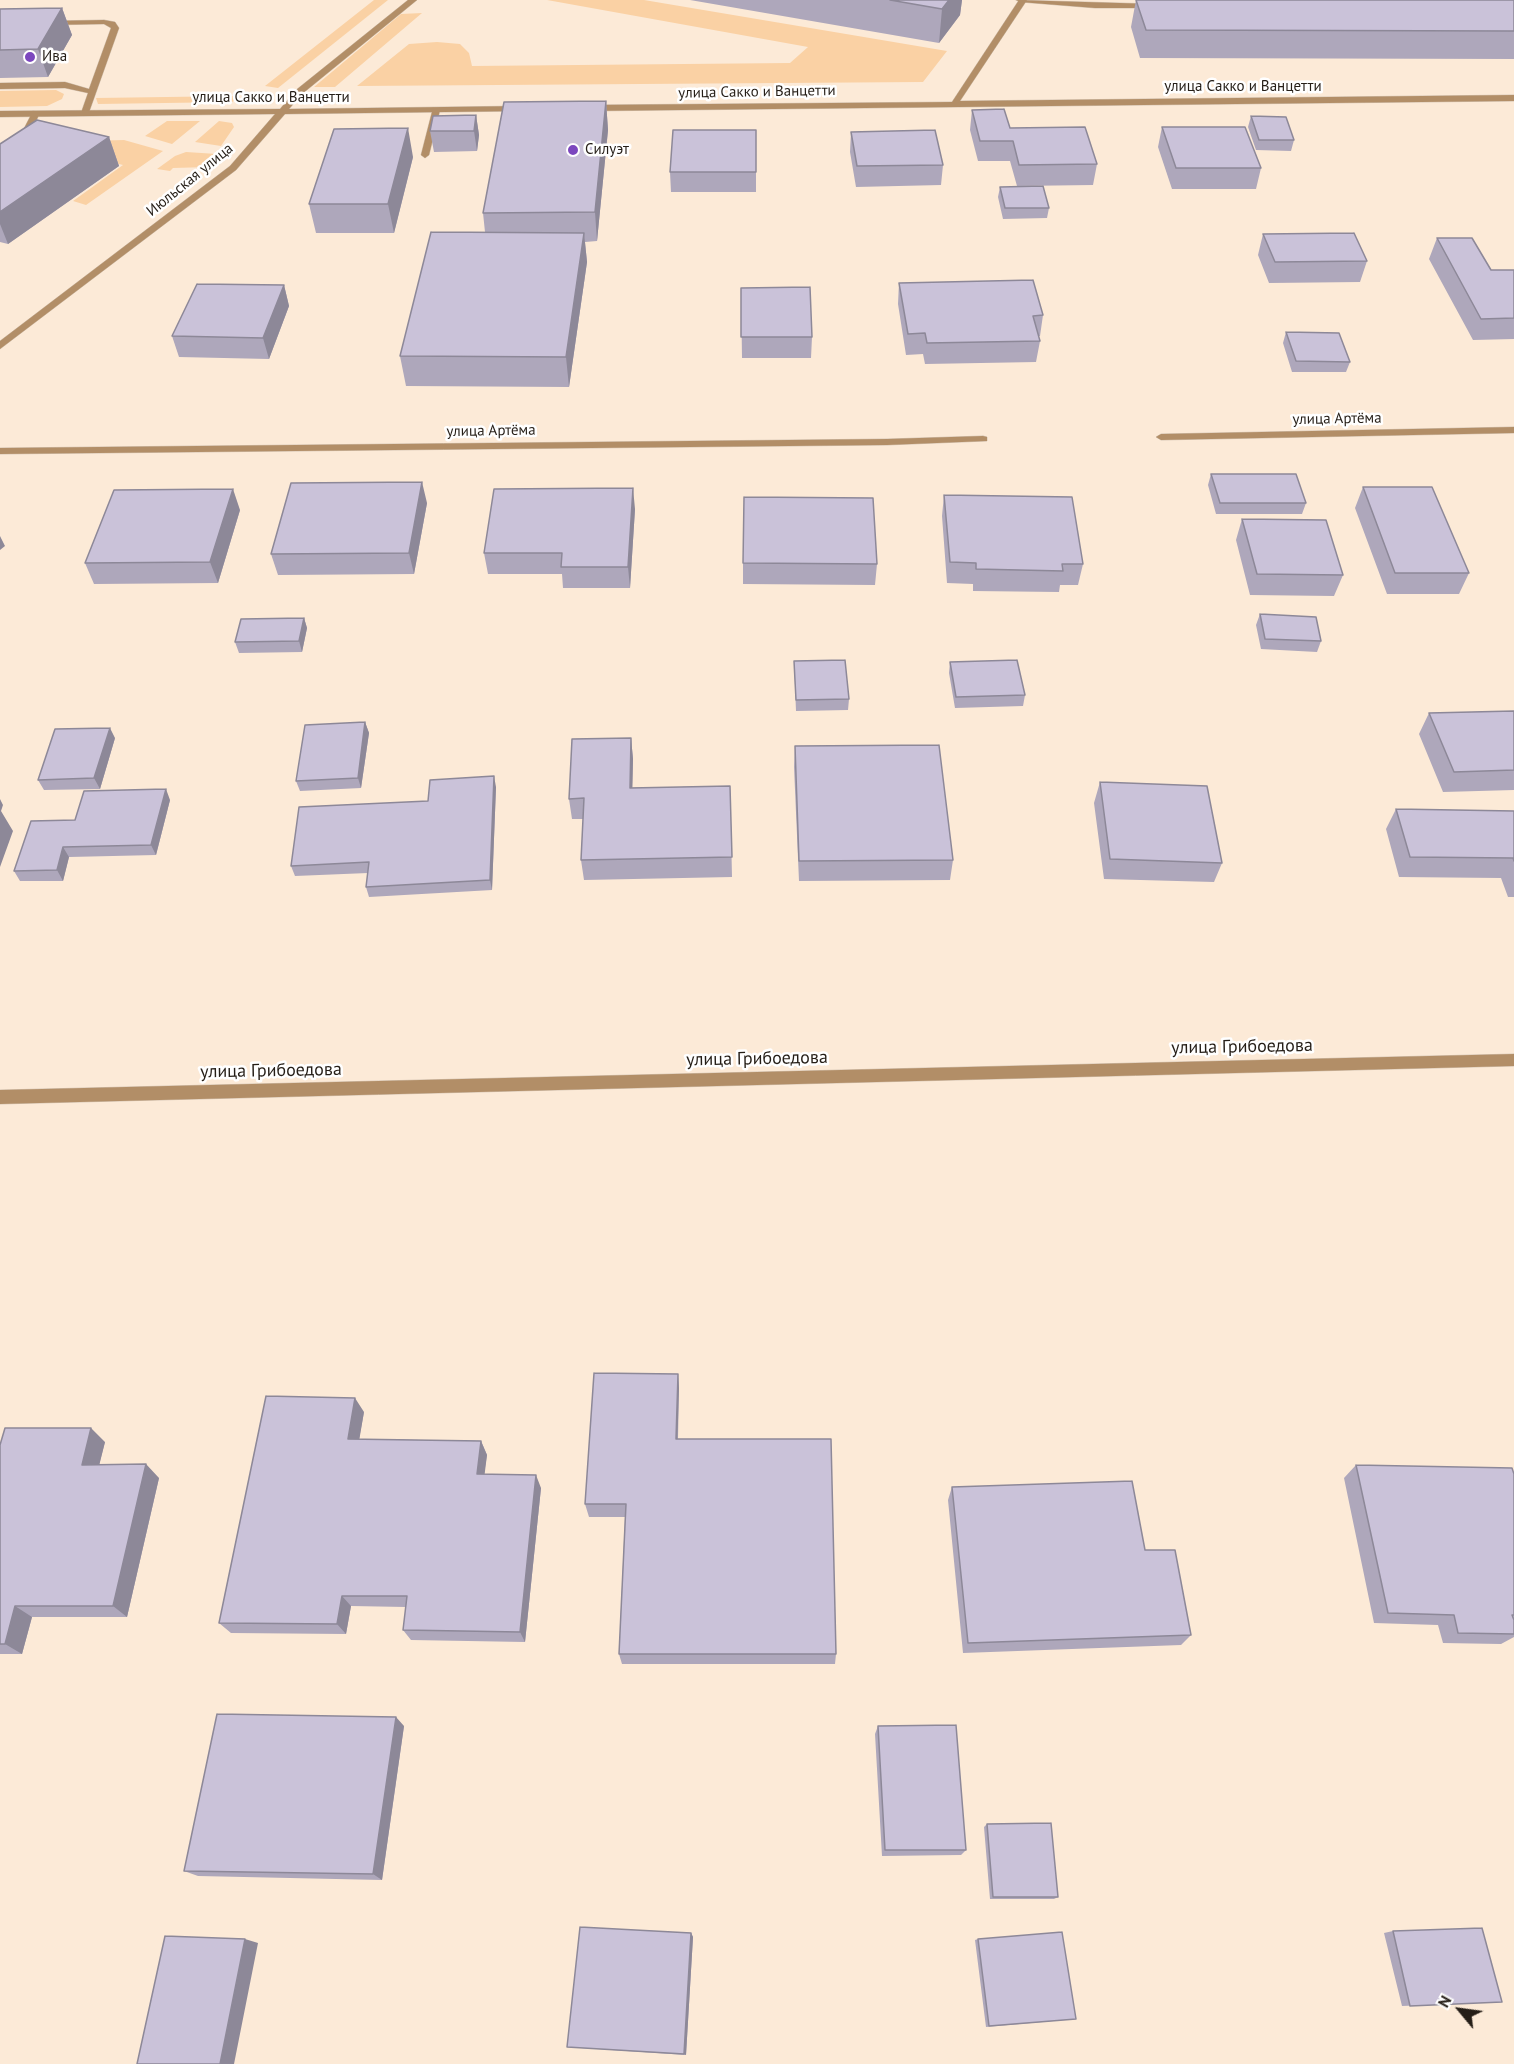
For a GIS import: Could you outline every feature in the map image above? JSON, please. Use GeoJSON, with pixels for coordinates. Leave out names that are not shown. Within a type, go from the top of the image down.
{"type":"FeatureCollection","features":[{"type":"Feature","properties":{"kind":"street","name":"Июльская улица"},"geometry":{"type":"LineString","coordinates":[[0,346],[233,168],[299,92],[413,0]]}},
{"type":"Feature","properties":{"kind":"street"},"geometry":{"type":"LineString","coordinates":[[955,103],[1022,0],[1095,6],[1160,6]]}},
{"type":"Feature","properties":{"kind":"street"},"geometry":{"type":"LineString","coordinates":[[34,23],[112,24],[115,28],[85,113]]}},
{"type":"Feature","properties":{"kind":"street"},"geometry":{"type":"LineString","coordinates":[[0,86],[65,85],[93,92]]}},
{"type":"Feature","properties":{"kind":"street","name":"улица Сакко и Ванцетти"},"geometry":{"type":"LineString","coordinates":[[578,108],[1514,98]]}},
{"type":"Feature","properties":{"kind":"street","name":"улица Сакко и Ванцетти"},"geometry":{"type":"LineString","coordinates":[[0,114],[531,109]]}},
{"type":"Feature","properties":{"kind":"street"},"geometry":{"type":"LineString","coordinates":[[425,155],[436,110]]}},
{"type":"Feature","properties":{"kind":"street"},"geometry":{"type":"LineString","coordinates":[[0,162],[20,145],[36,113]]}},
{"type":"Feature","properties":{"kind":"street","name":"улица Артёма"},"geometry":{"type":"LineString","coordinates":[[1161,437],[1514,430]]}},
{"type":"Feature","properties":{"kind":"street","name":"улица Артёма"},"geometry":{"type":"LineString","coordinates":[[0,451],[887,442],[983,439]]}},
{"type":"Feature","properties":{"kind":"street","name":"улица Грибоедова"},"geometry":{"type":"LineString","coordinates":[[0,1097],[1514,1060]]}},
{"type":"Feature","properties":{"kind":"shaded area"},"geometry":{"type":"Polygon","coordinates":[[[374,0],[388,0],[278,88],[265,86],[374,0]]]}},
{"type":"Feature","properties":{"kind":"shaded area"},"geometry":{"type":"Polygon","coordinates":[[[547,0],[644,0],[947,51],[923,82],[357,86],[409,44],[437,42],[460,44],[469,53],[472,66],[790,63],[808,47],[547,0]]]}},
{"type":"Feature","properties":{"kind":"shaded area"},"geometry":{"type":"Polygon","coordinates":[[[422,13],[335,87],[314,87],[401,14],[422,13]]]}},
{"type":"Feature","properties":{"kind":"shaded area"},"geometry":{"type":"Polygon","coordinates":[[[56,90],[64,94],[62,99],[47,106],[0,107],[0,91],[56,90]]]}},
{"type":"Feature","properties":{"kind":"shaded area"},"geometry":{"type":"Polygon","coordinates":[[[240,97],[232,102],[98,104],[96,98],[240,97]]]}},
{"type":"Feature","properties":{"kind":"shaded area"},"geometry":{"type":"Polygon","coordinates":[[[167,121],[200,121],[172,144],[145,136],[167,121]]]}},
{"type":"Feature","properties":{"kind":"shaded area"},"geometry":{"type":"Polygon","coordinates":[[[219,121],[232,123],[234,127],[221,146],[195,142],[219,121]]]}},
{"type":"Feature","properties":{"kind":"shaded area"},"geometry":{"type":"Polygon","coordinates":[[[124,140],[163,151],[86,205],[73,201],[123,165],[51,147],[52,142],[124,140]]]}},
{"type":"Feature","properties":{"kind":"shaded area"},"geometry":{"type":"Polygon","coordinates":[[[186,152],[217,154],[209,167],[173,168],[170,171],[157,169],[175,156],[186,152]]]}},
{"type":"Feature","properties":{"kind":"building"},"geometry":{"type":"Polygon","coordinates":[[[890,0],[949,0],[942,9],[890,0]]]}},
{"type":"Feature","properties":{"kind":"building"},"geometry":{"type":"Polygon","coordinates":[[[1136,0],[1514,0],[1514,31],[1146,30],[1136,0]]]}},
{"type":"Feature","properties":{"kind":"building"},"geometry":{"type":"Polygon","coordinates":[[[62,8],[38,49],[0,50],[0,9],[62,8]]]}},
{"type":"Feature","properties":{"kind":"building"},"geometry":{"type":"Polygon","coordinates":[[[606,101],[595,212],[483,213],[504,102],[606,101]]]}},
{"type":"Feature","properties":{"kind":"building"},"geometry":{"type":"Polygon","coordinates":[[[1004,109],[1010,128],[1085,127],[1097,164],[1019,165],[1013,141],[980,141],[972,110],[1004,109]]]}},
{"type":"Feature","properties":{"kind":"building"},"geometry":{"type":"Polygon","coordinates":[[[476,115],[474,131],[430,131],[433,116],[476,115]]]}},
{"type":"Feature","properties":{"kind":"building"},"geometry":{"type":"Polygon","coordinates":[[[1251,116],[1286,117],[1294,140],[1259,140],[1251,116]]]}},
{"type":"Feature","properties":{"kind":"building"},"geometry":{"type":"Polygon","coordinates":[[[37,120],[109,137],[0,212],[0,144],[37,120]]]}},
{"type":"Feature","properties":{"kind":"building"},"geometry":{"type":"Polygon","coordinates":[[[1162,127],[1245,127],[1261,168],[1176,168],[1162,127]]]}},
{"type":"Feature","properties":{"kind":"building"},"geometry":{"type":"Polygon","coordinates":[[[408,128],[388,204],[309,204],[334,129],[408,128]]]}},
{"type":"Feature","properties":{"kind":"building"},"geometry":{"type":"Polygon","coordinates":[[[673,130],[756,130],[756,172],[670,172],[673,130]]]}},
{"type":"Feature","properties":{"kind":"building"},"geometry":{"type":"Polygon","coordinates":[[[935,130],[943,165],[857,166],[851,132],[935,130]]]}},
{"type":"Feature","properties":{"kind":"building"},"geometry":{"type":"Polygon","coordinates":[[[1043,186],[1049,208],[1005,208],[1000,187],[1043,186]]]}},
{"type":"Feature","properties":{"kind":"building"},"geometry":{"type":"Polygon","coordinates":[[[431,232],[584,233],[566,357],[400,356],[431,232]]]}},
{"type":"Feature","properties":{"kind":"building"},"geometry":{"type":"Polygon","coordinates":[[[1354,233],[1367,261],[1275,262],[1263,234],[1354,233]]]}},
{"type":"Feature","properties":{"kind":"building"},"geometry":{"type":"Polygon","coordinates":[[[1437,238],[1472,238],[1491,270],[1514,270],[1514,318],[1481,319],[1437,238]]]}},
{"type":"Feature","properties":{"kind":"building"},"geometry":{"type":"Polygon","coordinates":[[[1033,280],[1043,315],[1033,316],[1040,341],[927,343],[925,333],[908,334],[899,283],[1033,280]]]}},
{"type":"Feature","properties":{"kind":"building"},"geometry":{"type":"Polygon","coordinates":[[[197,284],[284,285],[263,338],[172,336],[197,284]]]}},
{"type":"Feature","properties":{"kind":"building"},"geometry":{"type":"Polygon","coordinates":[[[810,287],[812,337],[741,337],[741,288],[810,287]]]}},
{"type":"Feature","properties":{"kind":"building"},"geometry":{"type":"Polygon","coordinates":[[[1286,332],[1339,333],[1350,362],[1296,361],[1286,332]]]}},
{"type":"Feature","properties":{"kind":"building"},"geometry":{"type":"Polygon","coordinates":[[[1211,474],[1296,474],[1306,503],[1220,503],[1211,474]]]}},
{"type":"Feature","properties":{"kind":"building"},"geometry":{"type":"Polygon","coordinates":[[[422,482],[409,553],[271,554],[291,483],[422,482]]]}},
{"type":"Feature","properties":{"kind":"building"},"geometry":{"type":"Polygon","coordinates":[[[1363,487],[1432,487],[1469,573],[1395,573],[1363,487]]]}},
{"type":"Feature","properties":{"kind":"building"},"geometry":{"type":"Polygon","coordinates":[[[633,488],[628,567],[561,567],[562,553],[484,553],[494,489],[633,488]]]}},
{"type":"Feature","properties":{"kind":"building"},"geometry":{"type":"Polygon","coordinates":[[[233,489],[210,562],[85,563],[114,490],[233,489]]]}},
{"type":"Feature","properties":{"kind":"building"},"geometry":{"type":"Polygon","coordinates":[[[944,495],[1072,497],[1083,564],[1062,564],[1063,571],[976,569],[976,563],[950,562],[944,495]]]}},
{"type":"Feature","properties":{"kind":"building"},"geometry":{"type":"Polygon","coordinates":[[[744,497],[873,498],[877,564],[743,563],[744,497]]]}},
{"type":"Feature","properties":{"kind":"building"},"geometry":{"type":"Polygon","coordinates":[[[1242,519],[1326,520],[1343,575],[1257,574],[1242,519]]]}},
{"type":"Feature","properties":{"kind":"building"},"geometry":{"type":"Polygon","coordinates":[[[1260,614],[1316,617],[1321,641],[1265,639],[1260,614]]]}},
{"type":"Feature","properties":{"kind":"building"},"geometry":{"type":"Polygon","coordinates":[[[304,618],[299,641],[235,642],[241,619],[304,618]]]}},
{"type":"Feature","properties":{"kind":"building"},"geometry":{"type":"Polygon","coordinates":[[[845,660],[849,699],[796,700],[794,661],[845,660]]]}},
{"type":"Feature","properties":{"kind":"building"},"geometry":{"type":"Polygon","coordinates":[[[1017,660],[1025,695],[956,697],[950,662],[1017,660]]]}},
{"type":"Feature","properties":{"kind":"building"},"geometry":{"type":"Polygon","coordinates":[[[1514,711],[1514,770],[1454,772],[1429,713],[1514,711]]]}},
{"type":"Feature","properties":{"kind":"building"},"geometry":{"type":"Polygon","coordinates":[[[365,722],[358,778],[296,781],[305,725],[365,722]]]}},
{"type":"Feature","properties":{"kind":"building"},"geometry":{"type":"Polygon","coordinates":[[[110,728],[94,778],[38,780],[55,729],[110,728]]]}},
{"type":"Feature","properties":{"kind":"building"},"geometry":{"type":"Polygon","coordinates":[[[631,738],[630,788],[730,786],[732,857],[581,860],[584,798],[569,799],[572,739],[631,738]]]}},
{"type":"Feature","properties":{"kind":"building"},"geometry":{"type":"Polygon","coordinates":[[[939,745],[953,860],[799,861],[795,746],[939,745]]]}},
{"type":"Feature","properties":{"kind":"building"},"geometry":{"type":"Polygon","coordinates":[[[494,776],[490,880],[366,887],[369,862],[291,866],[299,807],[428,801],[430,780],[494,776]]]}},
{"type":"Feature","properties":{"kind":"building"},"geometry":{"type":"Polygon","coordinates":[[[1100,782],[1207,786],[1222,863],[1110,859],[1100,782]]]}},
{"type":"Feature","properties":{"kind":"building"},"geometry":{"type":"Polygon","coordinates":[[[166,789],[151,845],[63,847],[57,870],[14,871],[31,821],[75,820],[84,791],[166,789]]]}},
{"type":"Feature","properties":{"kind":"building"},"geometry":{"type":"Polygon","coordinates":[[[1396,809],[1514,811],[1514,861],[1513,858],[1410,857],[1396,809]]]}},
{"type":"Feature","properties":{"kind":"building"},"geometry":{"type":"Polygon","coordinates":[[[594,1373],[678,1374],[676,1439],[831,1439],[836,1654],[619,1654],[626,1504],[585,1504],[594,1373]]]}},
{"type":"Feature","properties":{"kind":"building"},"geometry":{"type":"Polygon","coordinates":[[[266,1396],[355,1398],[348,1439],[481,1441],[477,1474],[536,1475],[520,1632],[403,1630],[407,1596],[342,1596],[337,1624],[219,1623],[266,1396]]]}},
{"type":"Feature","properties":{"kind":"building"},"geometry":{"type":"Polygon","coordinates":[[[5,1428],[91,1428],[82,1465],[146,1464],[113,1606],[15,1606],[5,1644],[0,1644],[0,1445],[5,1428]]]}},
{"type":"Feature","properties":{"kind":"building"},"geometry":{"type":"Polygon","coordinates":[[[1356,1465],[1512,1468],[1514,1474],[1514,1615],[1512,1615],[1514,1634],[1458,1633],[1454,1615],[1388,1613],[1356,1465]]]}},
{"type":"Feature","properties":{"kind":"building"},"geometry":{"type":"Polygon","coordinates":[[[1132,1481],[1145,1550],[1175,1550],[1191,1635],[968,1643],[952,1487],[1132,1481]]]}},
{"type":"Feature","properties":{"kind":"building"},"geometry":{"type":"Polygon","coordinates":[[[217,1714],[396,1717],[373,1874],[184,1871],[217,1714]]]}},
{"type":"Feature","properties":{"kind":"building"},"geometry":{"type":"Polygon","coordinates":[[[956,1725],[966,1850],[885,1850],[878,1726],[956,1725]]]}},
{"type":"Feature","properties":{"kind":"building"},"geometry":{"type":"Polygon","coordinates":[[[1051,1823],[1058,1897],[993,1897],[987,1824],[1051,1823]]]}},
{"type":"Feature","properties":{"kind":"building"},"geometry":{"type":"Polygon","coordinates":[[[580,1927],[691,1933],[684,2054],[567,2047],[580,1927]]]}},
{"type":"Feature","properties":{"kind":"building"},"geometry":{"type":"Polygon","coordinates":[[[1482,1928],[1502,2002],[1410,2006],[1393,1931],[1482,1928]]]}},
{"type":"Feature","properties":{"kind":"building"},"geometry":{"type":"Polygon","coordinates":[[[1062,1932],[1076,2019],[989,2026],[978,1939],[1062,1932]]]}},
{"type":"Feature","properties":{"kind":"building"},"geometry":{"type":"Polygon","coordinates":[[[165,1936],[245,1939],[220,2064],[137,2064],[165,1936]]]}},
{"type":"Feature","properties":{"kind":"place","name":"Ива"},"geometry":{"type":"Point","coordinates":[30,57]}},
{"type":"Feature","properties":{"kind":"place","name":"Силуэт"},"geometry":{"type":"Point","coordinates":[573,150]}}]}
